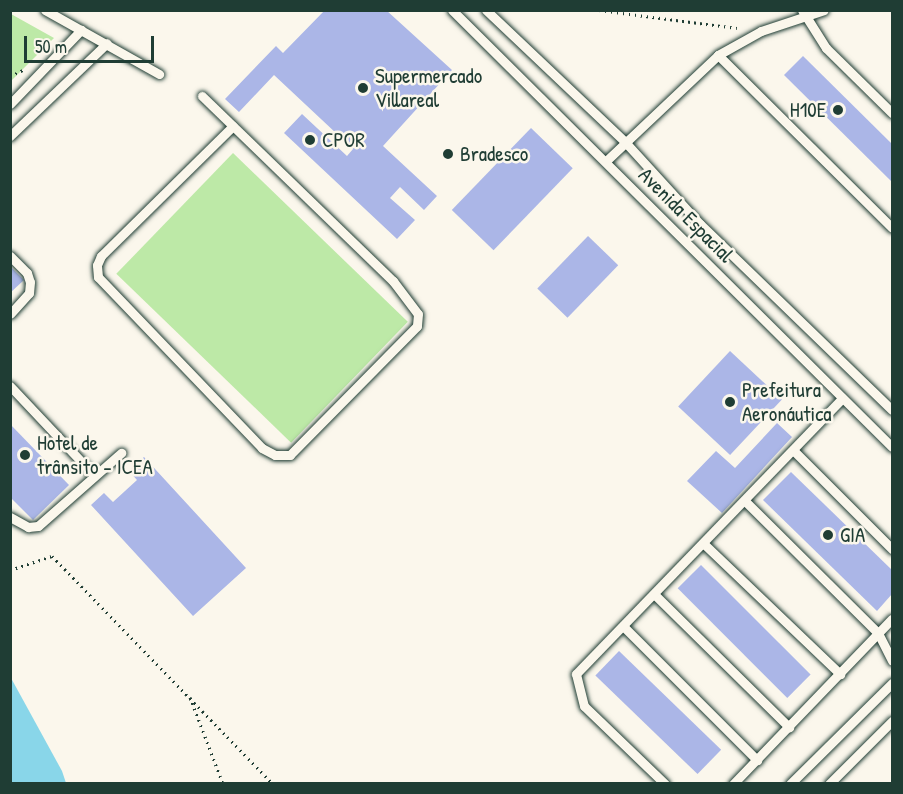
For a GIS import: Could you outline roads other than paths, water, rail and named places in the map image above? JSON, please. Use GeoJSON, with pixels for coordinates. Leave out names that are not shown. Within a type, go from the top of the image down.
{"type":"FeatureCollection","features":[{"type":"Feature","properties":{"kind":"lane"},"geometry":{"type":"LineString","coordinates":[[45,10],[159,74]]}},
{"type":"Feature","properties":{"kind":"lane","name":"Avenida Espacial"},"geometry":{"type":"LineString","coordinates":[[452,10],[685,237],[841,400],[892,447]]}},
{"type":"Feature","properties":{"kind":"lane","name":"Avenida Espacial"},"geometry":{"type":"LineString","coordinates":[[486,10],[626,143],[700,224],[892,410]]}},
{"type":"Feature","properties":{"kind":"lane"},"geometry":{"type":"LineString","coordinates":[[606,161],[718,55],[761,32],[804,14],[824,10]]}},
{"type":"Feature","properties":{"kind":"lane"},"geometry":{"type":"LineString","coordinates":[[804,14],[826,48],[892,113]]}},
{"type":"Feature","properties":{"kind":"lane"},"geometry":{"type":"LineString","coordinates":[[10,104],[81,30]]}},
{"type":"Feature","properties":{"kind":"lane"},"geometry":{"type":"LineString","coordinates":[[10,136],[107,43]]}},
{"type":"Feature","properties":{"kind":"lane"},"geometry":{"type":"LineString","coordinates":[[718,55],[892,228]]}},
{"type":"Feature","properties":{"kind":"lane"},"geometry":{"type":"LineString","coordinates":[[202,96],[233,126],[393,282],[418,314],[417,326],[290,454],[275,454],[262,448],[98,277],[97,265],[101,256],[233,126]]}},
{"type":"Feature","properties":{"kind":"lane"},"geometry":{"type":"LineString","coordinates":[[685,237],[700,224]]}},
{"type":"Feature","properties":{"kind":"lane"},"geometry":{"type":"LineString","coordinates":[[10,256],[27,273],[30,282],[29,293],[10,314]]}},
{"type":"Feature","properties":{"kind":"lane"},"geometry":{"type":"LineString","coordinates":[[10,386],[94,476]]}},
{"type":"Feature","properties":{"kind":"lane"},"geometry":{"type":"LineString","coordinates":[[665,783],[584,706],[576,674],[841,400]]}},
{"type":"Feature","properties":{"kind":"lane"},"geometry":{"type":"LineString","coordinates":[[794,451],[892,549]]}},
{"type":"Feature","properties":{"kind":"lane"},"geometry":{"type":"LineString","coordinates":[[10,517],[28,527],[38,526],[121,453]]}},
{"type":"Feature","properties":{"kind":"lane"},"geometry":{"type":"LineString","coordinates":[[745,501],[878,633],[892,661]]}},
{"type":"Feature","properties":{"kind":"lane"},"geometry":{"type":"LineString","coordinates":[[704,543],[840,674]]}},
{"type":"Feature","properties":{"kind":"lane"},"geometry":{"type":"LineString","coordinates":[[654,594],[789,727]]}},
{"type":"Feature","properties":{"kind":"lane"},"geometry":{"type":"LineString","coordinates":[[733,783],[892,619]]}},
{"type":"Feature","properties":{"kind":"lane"},"geometry":{"type":"LineString","coordinates":[[623,626],[757,760]]}},
{"type":"Feature","properties":{"kind":"lane"},"geometry":{"type":"LineString","coordinates":[[790,783],[892,683]]}},
{"type":"Feature","properties":{"kind":"lane"},"geometry":{"type":"LineString","coordinates":[[829,783],[892,722]]}},
{"type":"Feature","properties":{"kind":"water"},"geometry":{"type":"Polygon","coordinates":[[[11,678],[62,771],[66,783],[11,783],[11,678]]]}},
{"type":"Feature","properties":{"kind":"place","name":"Supermercado Villareal"},"geometry":{"type":"Point","coordinates":[363,88]}},
{"type":"Feature","properties":{"kind":"place","name":"H10E"},"geometry":{"type":"Point","coordinates":[838,110]}},
{"type":"Feature","properties":{"kind":"place","name":"CPOR"},"geometry":{"type":"Point","coordinates":[310,140]}},
{"type":"Feature","properties":{"kind":"place","name":"Bradesco"},"geometry":{"type":"Point","coordinates":[448,154]}},
{"type":"Feature","properties":{"kind":"place","name":"Prefeitura Aeronáutica"},"geometry":{"type":"Point","coordinates":[730,402]}},
{"type":"Feature","properties":{"kind":"place","name":"Hotel de trânsito - ICEA"},"geometry":{"type":"Point","coordinates":[25,455]}},
{"type":"Feature","properties":{"kind":"place","name":"GIA"},"geometry":{"type":"Point","coordinates":[828,535]}}]}
